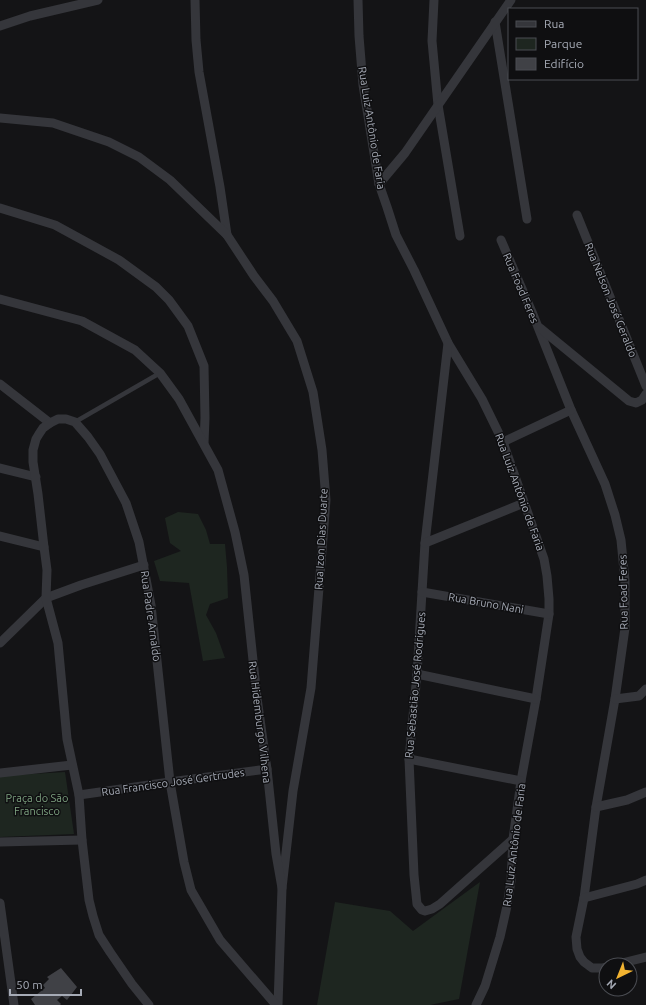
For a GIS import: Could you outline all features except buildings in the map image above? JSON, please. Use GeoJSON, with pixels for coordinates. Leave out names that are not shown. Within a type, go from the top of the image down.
{"type":"FeatureCollection","features":[{"type":"Feature","properties":{"kind":"street"},"geometry":{"type":"LineString","coordinates":[[0,26],[30,16],[98,0]]}},
{"type":"Feature","properties":{"kind":"street"},"geometry":{"type":"LineString","coordinates":[[195,0],[198,72],[220,187],[227,235]]}},
{"type":"Feature","properties":{"kind":"street","name":"Rua Luiz Antônio de Faria"},"geometry":{"type":"LineString","coordinates":[[358,0],[363,85],[379,184],[396,235],[448,343],[482,399],[503,442],[544,559],[547,576],[549,614],[536,700],[521,781],[513,839],[511,881],[507,906],[490,972],[476,1005]]}},
{"type":"Feature","properties":{"kind":"street"},"geometry":{"type":"LineString","coordinates":[[434,0],[432,41],[438,105],[460,236]]}},
{"type":"Feature","properties":{"kind":"street"},"geometry":{"type":"LineString","coordinates":[[379,184],[405,153],[495,22],[512,0]]}},
{"type":"Feature","properties":{"kind":"street"},"geometry":{"type":"LineString","coordinates":[[495,22],[527,219]]}},
{"type":"Feature","properties":{"kind":"street","name":"Rua Izon Dias Duarte"},"geometry":{"type":"LineString","coordinates":[[0,118],[54,123],[109,142],[139,157],[170,180],[227,235],[254,276],[273,301],[297,341],[313,392],[322,450],[326,500],[311,688],[293,791],[282,888]]}},
{"type":"Feature","properties":{"kind":"street"},"geometry":{"type":"LineString","coordinates":[[0,208],[55,225],[119,260],[156,287],[169,300],[188,326],[204,366],[204,445]]}},
{"type":"Feature","properties":{"kind":"street","name":"Rua Nelson José Geraldo"},"geometry":{"type":"LineString","coordinates":[[577,215],[646,386]]}},
{"type":"Feature","properties":{"kind":"street","name":"Rua Foad Feres"},"geometry":{"type":"LineString","coordinates":[[501,240],[571,410],[605,484],[615,514],[621,540],[625,580],[625,628],[616,700],[596,807],[584,898],[576,937],[577,949],[580,957],[592,968],[598,968]]}},
{"type":"Feature","properties":{"kind":"street","name":"Rua Hidemburgo Vilhena"},"geometry":{"type":"LineString","coordinates":[[0,299],[82,321],[135,350],[160,373],[179,400],[218,470],[235,532],[244,575],[257,698],[267,769],[276,854],[282,888],[277,1005]]}},
{"type":"Feature","properties":{"kind":"street"},"geometry":{"type":"LineString","coordinates":[[538,327],[629,401],[636,403],[642,400],[646,394]]}},
{"type":"Feature","properties":{"kind":"street","name":"Rua Sebastião José Rodrigues"},"geometry":{"type":"LineString","coordinates":[[448,343],[425,543],[417,674],[408,759],[417,904],[422,910],[425,911],[440,904],[513,839]]}},
{"type":"Feature","properties":{"kind":"street"},"geometry":{"type":"LineString","coordinates":[[0,384],[50,423]]}},
{"type":"Feature","properties":{"kind":"street"},"geometry":{"type":"LineString","coordinates":[[503,442],[571,410]]}},
{"type":"Feature","properties":{"kind":"street"},"geometry":{"type":"LineString","coordinates":[[75,422],[66,419],[58,419],[50,423],[43,428],[39,434],[33,450],[33,462],[47,570],[46,598],[58,643],[67,739],[79,795],[82,840],[92,911],[99,934],[132,984],[149,1005]]}},
{"type":"Feature","properties":{"kind":"street","name":"Rua Padre Arnaldo"},"geometry":{"type":"LineString","coordinates":[[75,422],[100,454],[126,503],[139,542],[151,605],[170,782],[184,862],[191,890],[220,940],[277,1005]]}},
{"type":"Feature","properties":{"kind":"street"},"geometry":{"type":"LineString","coordinates":[[0,468],[36,477]]}},
{"type":"Feature","properties":{"kind":"street"},"geometry":{"type":"LineString","coordinates":[[425,543],[524,503]]}},
{"type":"Feature","properties":{"kind":"street"},"geometry":{"type":"LineString","coordinates":[[0,536],[44,547]]}},
{"type":"Feature","properties":{"kind":"street"},"geometry":{"type":"LineString","coordinates":[[0,643],[46,598],[144,565]]}},
{"type":"Feature","properties":{"kind":"street","name":"Rua Bruno Nani"},"geometry":{"type":"LineString","coordinates":[[422,592],[549,614]]}},
{"type":"Feature","properties":{"kind":"street"},"geometry":{"type":"LineString","coordinates":[[417,674],[536,700]]}},
{"type":"Feature","properties":{"kind":"street"},"geometry":{"type":"LineString","coordinates":[[616,700],[638,696],[646,688]]}},
{"type":"Feature","properties":{"kind":"street"},"geometry":{"type":"LineString","coordinates":[[408,759],[521,781]]}},
{"type":"Feature","properties":{"kind":"street"},"geometry":{"type":"LineString","coordinates":[[0,773],[72,765]]}},
{"type":"Feature","properties":{"kind":"street","name":"Rua Francisco José Gertrudes"},"geometry":{"type":"LineString","coordinates":[[79,795],[267,769]]}},
{"type":"Feature","properties":{"kind":"street"},"geometry":{"type":"LineString","coordinates":[[596,807],[627,800],[646,792]]}},
{"type":"Feature","properties":{"kind":"street"},"geometry":{"type":"LineString","coordinates":[[0,842],[82,840]]}},
{"type":"Feature","properties":{"kind":"street"},"geometry":{"type":"LineString","coordinates":[[584,898],[637,884],[646,880]]}},
{"type":"Feature","properties":{"kind":"street"},"geometry":{"type":"LineString","coordinates":[[0,903],[14,1005]]}},
{"type":"Feature","properties":{"kind":"lane"},"geometry":{"type":"LineString","coordinates":[[75,422],[160,373]]}},
{"type":"Feature","properties":{"kind":"green space"},"geometry":{"type":"Polygon","coordinates":[[[178,512],[198,514],[206,530],[210,544],[225,544],[228,598],[210,604],[206,615],[216,633],[225,658],[203,661],[189,583],[160,581],[154,561],[181,551],[170,543],[165,518],[178,512]]]}},
{"type":"Feature","properties":{"kind":"green space","name":"Praça do São Francisco"},"geometry":{"type":"Polygon","coordinates":[[[65,772],[74,834],[0,837],[0,776],[65,772]]]}},
{"type":"Feature","properties":{"kind":"green space"},"geometry":{"type":"Polygon","coordinates":[[[480,882],[459,999],[430,1005],[317,1005],[335,902],[390,911],[413,931],[480,882]]]}}]}
